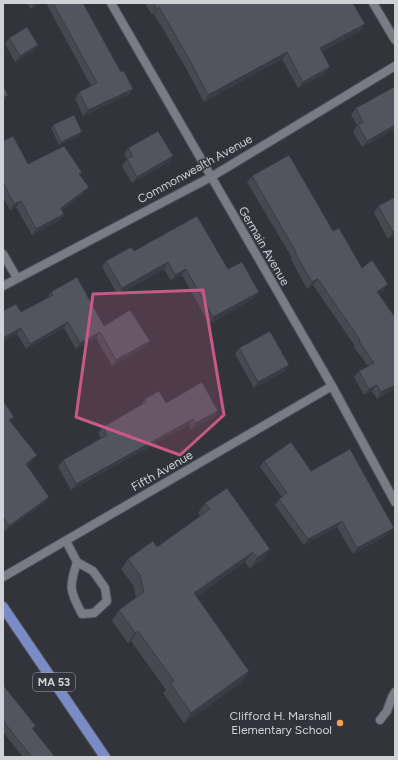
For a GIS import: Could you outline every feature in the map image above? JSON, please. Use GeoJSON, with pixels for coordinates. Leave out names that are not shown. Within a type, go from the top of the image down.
{"type":"FeatureCollection","features":[{"type":"Feature","properties":{"kind":"main road","name":"MA 53"},"geometry":{"type":"LineString","coordinates":[[3,607],[105,757]]}},
{"type":"Feature","properties":{"kind":"street","name":"Germain Avenue"},"geometry":{"type":"LineString","coordinates":[[111,3],[332,386],[395,502]]}},
{"type":"Feature","properties":{"kind":"street"},"geometry":{"type":"LineString","coordinates":[[374,3],[395,40]]}},
{"type":"Feature","properties":{"kind":"street","name":"Commonwealth Avenue"},"geometry":{"type":"LineString","coordinates":[[3,286],[211,177],[395,66]]}},
{"type":"Feature","properties":{"kind":"street"},"geometry":{"type":"LineString","coordinates":[[3,254],[17,278]]}},
{"type":"Feature","properties":{"kind":"street","name":"Fifth Avenue"},"geometry":{"type":"LineString","coordinates":[[3,577],[332,386]]}},
{"type":"Feature","properties":{"kind":"street"},"geometry":{"type":"LineString","coordinates":[[66,541],[77,562],[93,571],[105,588],[107,601],[94,613],[82,614],[72,597],[71,581],[77,562]]}},
{"type":"Feature","properties":{"kind":"street"},"geometry":{"type":"LineString","coordinates":[[380,720],[388,711],[395,692]]}},
{"type":"Feature","properties":{"kind":"highlighted area"},"geometry":{"type":"Polygon","coordinates":[[[203,290],[224,415],[180,455],[76,417],[93,294],[203,290]]]}},
{"type":"Feature","properties":{"kind":"building"},"geometry":{"type":"Polygon","coordinates":[[[53,3],[83,3],[121,72],[124,71],[133,89],[88,110],[79,92],[97,83],[53,3]]]}},
{"type":"Feature","properties":{"kind":"building"},"geometry":{"type":"Polygon","coordinates":[[[153,3],[353,3],[365,24],[320,48],[330,67],[303,82],[287,52],[208,95],[159,7],[157,9],[153,3]]]}},
{"type":"Feature","properties":{"kind":"building"},"geometry":{"type":"Polygon","coordinates":[[[27,27],[38,45],[20,56],[9,38],[27,27]]]}},
{"type":"Feature","properties":{"kind":"building"},"geometry":{"type":"Polygon","coordinates":[[[3,85],[8,95],[3,98],[3,85]]]}},
{"type":"Feature","properties":{"kind":"building"},"geometry":{"type":"Polygon","coordinates":[[[394,87],[395,125],[367,141],[358,125],[363,122],[356,108],[394,87]]]}},
{"type":"Feature","properties":{"kind":"building"},"geometry":{"type":"Polygon","coordinates":[[[74,115],[82,132],[61,142],[53,125],[74,115]]]}},
{"type":"Feature","properties":{"kind":"building"},"geometry":{"type":"Polygon","coordinates":[[[158,131],[173,156],[137,177],[127,159],[133,156],[128,148],[158,131]]]}},
{"type":"Feature","properties":{"kind":"building"},"geometry":{"type":"Polygon","coordinates":[[[13,136],[28,164],[64,146],[82,172],[79,174],[89,187],[61,208],[64,214],[36,229],[21,201],[14,204],[3,182],[3,141],[13,136]]]}},
{"type":"Feature","properties":{"kind":"building"},"geometry":{"type":"Polygon","coordinates":[[[289,155],[333,231],[339,228],[362,268],[372,260],[388,284],[377,292],[395,317],[395,385],[381,392],[377,385],[369,389],[359,371],[374,363],[318,279],[312,282],[252,176],[289,155]]]}},
{"type":"Feature","properties":{"kind":"building"},"geometry":{"type":"Polygon","coordinates":[[[395,197],[395,231],[393,232],[378,206],[395,197]]]}},
{"type":"Feature","properties":{"kind":"building"},"geometry":{"type":"Polygon","coordinates":[[[197,216],[228,269],[242,262],[259,292],[213,317],[186,269],[175,275],[168,262],[122,288],[106,261],[131,247],[134,251],[197,216]]]}},
{"type":"Feature","properties":{"kind":"building"},"geometry":{"type":"Polygon","coordinates":[[[77,277],[104,326],[130,310],[150,341],[116,360],[100,332],[80,343],[68,322],[30,344],[21,328],[3,338],[3,311],[16,304],[21,312],[53,295],[51,292],[77,277]]]}},
{"type":"Feature","properties":{"kind":"building"},"geometry":{"type":"Polygon","coordinates":[[[270,331],[289,365],[258,382],[239,348],[270,331]]]}},
{"type":"Feature","properties":{"kind":"building"},"geometry":{"type":"Polygon","coordinates":[[[202,382],[218,411],[195,423],[193,419],[76,484],[63,460],[107,435],[103,427],[146,402],[145,399],[159,391],[166,403],[202,382]]]}},
{"type":"Feature","properties":{"kind":"building"},"geometry":{"type":"Polygon","coordinates":[[[4,402],[14,417],[9,420],[37,455],[26,464],[49,497],[9,526],[3,517],[4,402]]]}},
{"type":"Feature","properties":{"kind":"building"},"geometry":{"type":"Polygon","coordinates":[[[291,442],[311,471],[350,449],[394,528],[357,548],[342,521],[308,539],[279,499],[287,493],[264,461],[291,442]]]}},
{"type":"Feature","properties":{"kind":"building"},"geometry":{"type":"Polygon","coordinates":[[[227,488],[270,549],[257,558],[253,552],[194,593],[249,671],[191,713],[170,683],[174,681],[138,631],[135,633],[119,610],[144,592],[140,575],[128,559],[153,541],[157,547],[210,509],[205,503],[227,488]]]}},
{"type":"Feature","properties":{"kind":"building"},"geometry":{"type":"Polygon","coordinates":[[[3,685],[36,726],[32,728],[55,757],[32,757],[3,721],[3,685]]]}},
{"type":"Feature","properties":{"kind":"place","name":"Clifford H. Marshall Elementary School"},"geometry":{"type":"Point","coordinates":[340,723]}}]}
